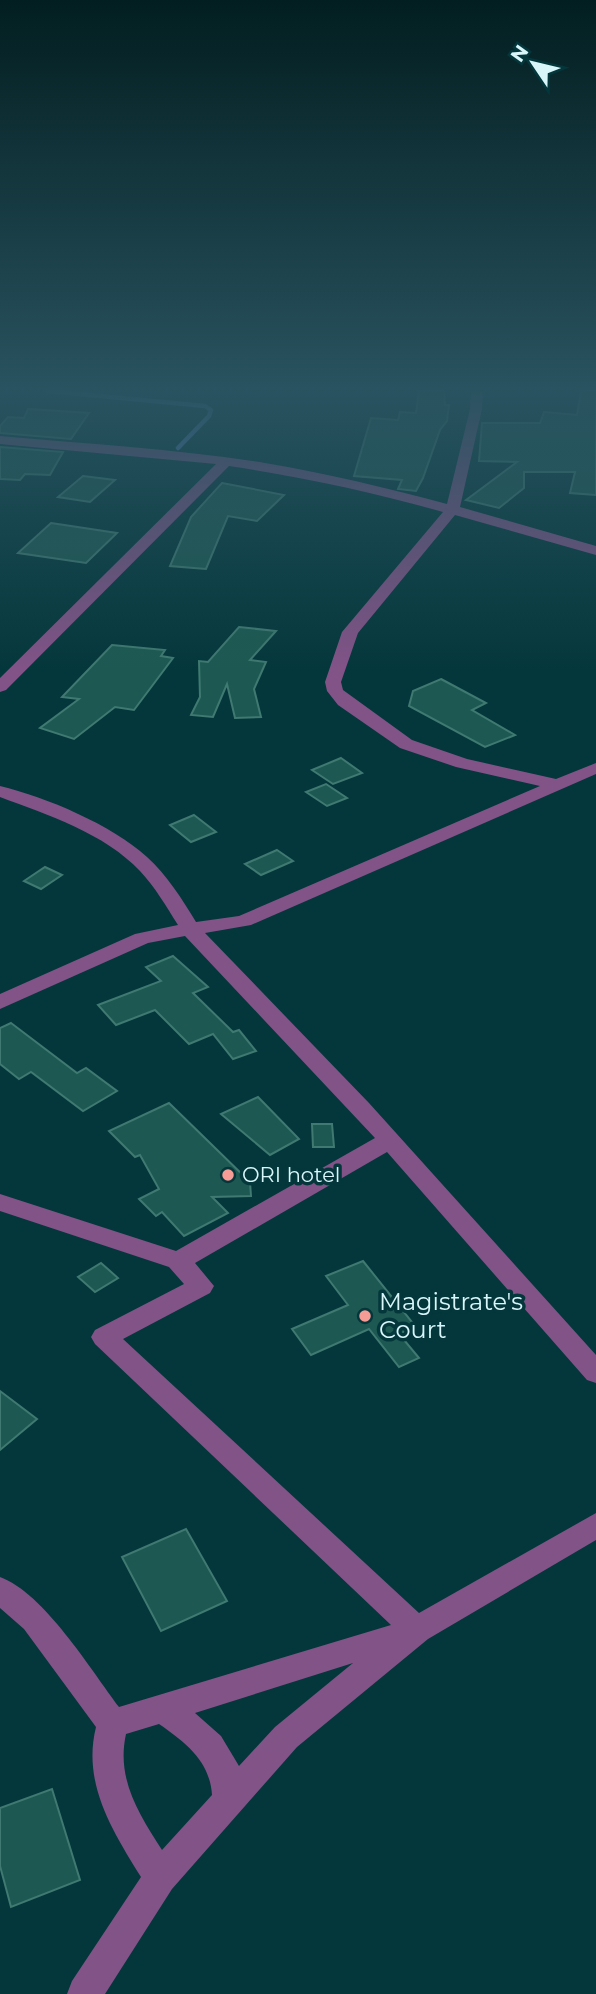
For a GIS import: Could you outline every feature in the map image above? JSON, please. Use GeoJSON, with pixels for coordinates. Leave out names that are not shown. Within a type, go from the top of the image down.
{"type":"FeatureCollection","features":[{"type":"Feature","properties":{"kind":"street"},"geometry":{"type":"LineString","coordinates":[[0,687],[204,484]]}},
{"type":"Feature","properties":{"kind":"street"},"geometry":{"type":"LineString","coordinates":[[346,484],[452,510],[596,551]]}},
{"type":"Feature","properties":{"kind":"street"},"geometry":{"type":"LineString","coordinates":[[458,484],[452,510],[349,632],[333,682],[335,691],[344,701],[406,744],[462,763],[556,785]]}},
{"type":"Feature","properties":{"kind":"street"},"geometry":{"type":"LineString","coordinates":[[0,1002],[142,938],[244,921],[596,768]]}},
{"type":"Feature","properties":{"kind":"street"},"geometry":{"type":"LineString","coordinates":[[0,791],[80,824],[132,853],[165,889],[190,929],[389,1140],[596,1373]]}},
{"type":"Feature","properties":{"kind":"street"},"geometry":{"type":"LineString","coordinates":[[178,1261],[389,1140]]}},
{"type":"Feature","properties":{"kind":"street"},"geometry":{"type":"LineString","coordinates":[[0,1202],[178,1261],[201,1286],[104,1337],[417,1630]]}},
{"type":"Feature","properties":{"kind":"street"},"geometry":{"type":"LineString","coordinates":[[85,1994],[160,1877],[286,1737],[417,1630],[596,1525]]}},
{"type":"Feature","properties":{"kind":"street"},"geometry":{"type":"LineString","coordinates":[[0,1590],[35,1620],[113,1724],[107,1752],[110,1783],[125,1818],[160,1877]]}},
{"type":"Feature","properties":{"kind":"street"},"geometry":{"type":"LineString","coordinates":[[113,1724],[417,1630]]}},
{"type":"Feature","properties":{"kind":"street"},"geometry":{"type":"LineString","coordinates":[[162,1709],[198,1733],[220,1758],[229,1782],[229,1802]]}},
{"type":"Feature","properties":{"kind":"building"},"geometry":{"type":"Polygon","coordinates":[[[73,484],[110,484],[90,502],[58,497],[73,484]]]}},
{"type":"Feature","properties":{"kind":"building"},"geometry":{"type":"Polygon","coordinates":[[[221,484],[284,495],[257,521],[228,516],[206,569],[170,566],[191,517],[221,484]]]}},
{"type":"Feature","properties":{"kind":"building"},"geometry":{"type":"Polygon","coordinates":[[[400,484],[420,484],[416,491],[398,489],[400,484]]]}},
{"type":"Feature","properties":{"kind":"building"},"geometry":{"type":"Polygon","coordinates":[[[487,484],[524,484],[524,488],[499,508],[466,500],[487,484]]]}},
{"type":"Feature","properties":{"kind":"building"},"geometry":{"type":"Polygon","coordinates":[[[572,484],[596,484],[596,495],[570,493],[572,484]]]}},
{"type":"Feature","properties":{"kind":"building"},"geometry":{"type":"Polygon","coordinates":[[[51,523],[117,533],[86,563],[18,553],[51,523]]]}},
{"type":"Feature","properties":{"kind":"building"},"geometry":{"type":"Polygon","coordinates":[[[239,627],[276,631],[250,660],[266,662],[254,689],[261,717],[235,718],[227,684],[213,717],[191,715],[200,697],[199,661],[208,662],[239,627]]]}},
{"type":"Feature","properties":{"kind":"building"},"geometry":{"type":"Polygon","coordinates":[[[112,645],[165,650],[161,656],[173,658],[134,710],[115,707],[74,739],[40,728],[79,699],[62,697],[112,645]]]}},
{"type":"Feature","properties":{"kind":"building"},"geometry":{"type":"Polygon","coordinates":[[[441,679],[486,703],[472,710],[515,735],[485,747],[409,706],[413,691],[441,679]]]}},
{"type":"Feature","properties":{"kind":"building"},"geometry":{"type":"Polygon","coordinates":[[[341,758],[362,773],[333,784],[312,770],[341,758]]]}},
{"type":"Feature","properties":{"kind":"building"},"geometry":{"type":"Polygon","coordinates":[[[326,784],[347,798],[327,806],[306,792],[326,784]]]}},
{"type":"Feature","properties":{"kind":"building"},"geometry":{"type":"Polygon","coordinates":[[[194,815],[216,832],[191,842],[170,825],[194,815]]]}},
{"type":"Feature","properties":{"kind":"building"},"geometry":{"type":"Polygon","coordinates":[[[277,850],[293,861],[261,875],[245,864],[277,850]]]}},
{"type":"Feature","properties":{"kind":"building"},"geometry":{"type":"Polygon","coordinates":[[[45,867],[62,875],[41,889],[24,881],[45,867]]]}},
{"type":"Feature","properties":{"kind":"building"},"geometry":{"type":"Polygon","coordinates":[[[173,956],[208,987],[193,993],[233,1032],[239,1030],[256,1051],[233,1059],[213,1034],[189,1044],[155,1010],[116,1025],[98,1005],[161,981],[146,967],[173,956]]]}},
{"type":"Feature","properties":{"kind":"building"},"geometry":{"type":"Polygon","coordinates":[[[11,1023],[77,1073],[86,1068],[117,1091],[83,1111],[31,1072],[19,1079],[0,1064],[0,1028],[11,1023]]]}},
{"type":"Feature","properties":{"kind":"building"},"geometry":{"type":"Polygon","coordinates":[[[258,1097],[299,1139],[270,1155],[221,1114],[258,1097]]]}},
{"type":"Feature","properties":{"kind":"building"},"geometry":{"type":"Polygon","coordinates":[[[169,1103],[250,1182],[251,1196],[212,1197],[228,1213],[184,1236],[162,1212],[156,1216],[139,1199],[159,1189],[140,1155],[135,1157],[109,1131],[169,1103]]]}},
{"type":"Feature","properties":{"kind":"building"},"geometry":{"type":"Polygon","coordinates":[[[312,1124],[332,1124],[334,1147],[313,1147],[312,1124]]]}},
{"type":"Feature","properties":{"kind":"building","name":"Magistrate's Court"},"geometry":{"type":"Polygon","coordinates":[[[363,1261],[416,1327],[399,1334],[419,1358],[399,1367],[369,1329],[311,1355],[292,1329],[348,1305],[326,1276],[363,1261]]]}},
{"type":"Feature","properties":{"kind":"building"},"geometry":{"type":"Polygon","coordinates":[[[101,1263],[118,1278],[95,1292],[78,1277],[101,1263]]]}},
{"type":"Feature","properties":{"kind":"building"},"geometry":{"type":"Polygon","coordinates":[[[0,1391],[37,1419],[0,1450],[0,1391]]]}},
{"type":"Feature","properties":{"kind":"building"},"geometry":{"type":"Polygon","coordinates":[[[186,1529],[227,1601],[161,1631],[122,1557],[186,1529]]]}},
{"type":"Feature","properties":{"kind":"building"},"geometry":{"type":"Polygon","coordinates":[[[52,1789],[80,1880],[11,1907],[0,1866],[0,1808],[52,1789]]]}},
{"type":"Feature","properties":{"kind":"place","name":"ORI hotel"},"geometry":{"type":"Point","coordinates":[228,1175]}},
{"type":"Feature","properties":{"kind":"place","name":"Magistrate's Court"},"geometry":{"type":"Point","coordinates":[365,1316]}}]}
